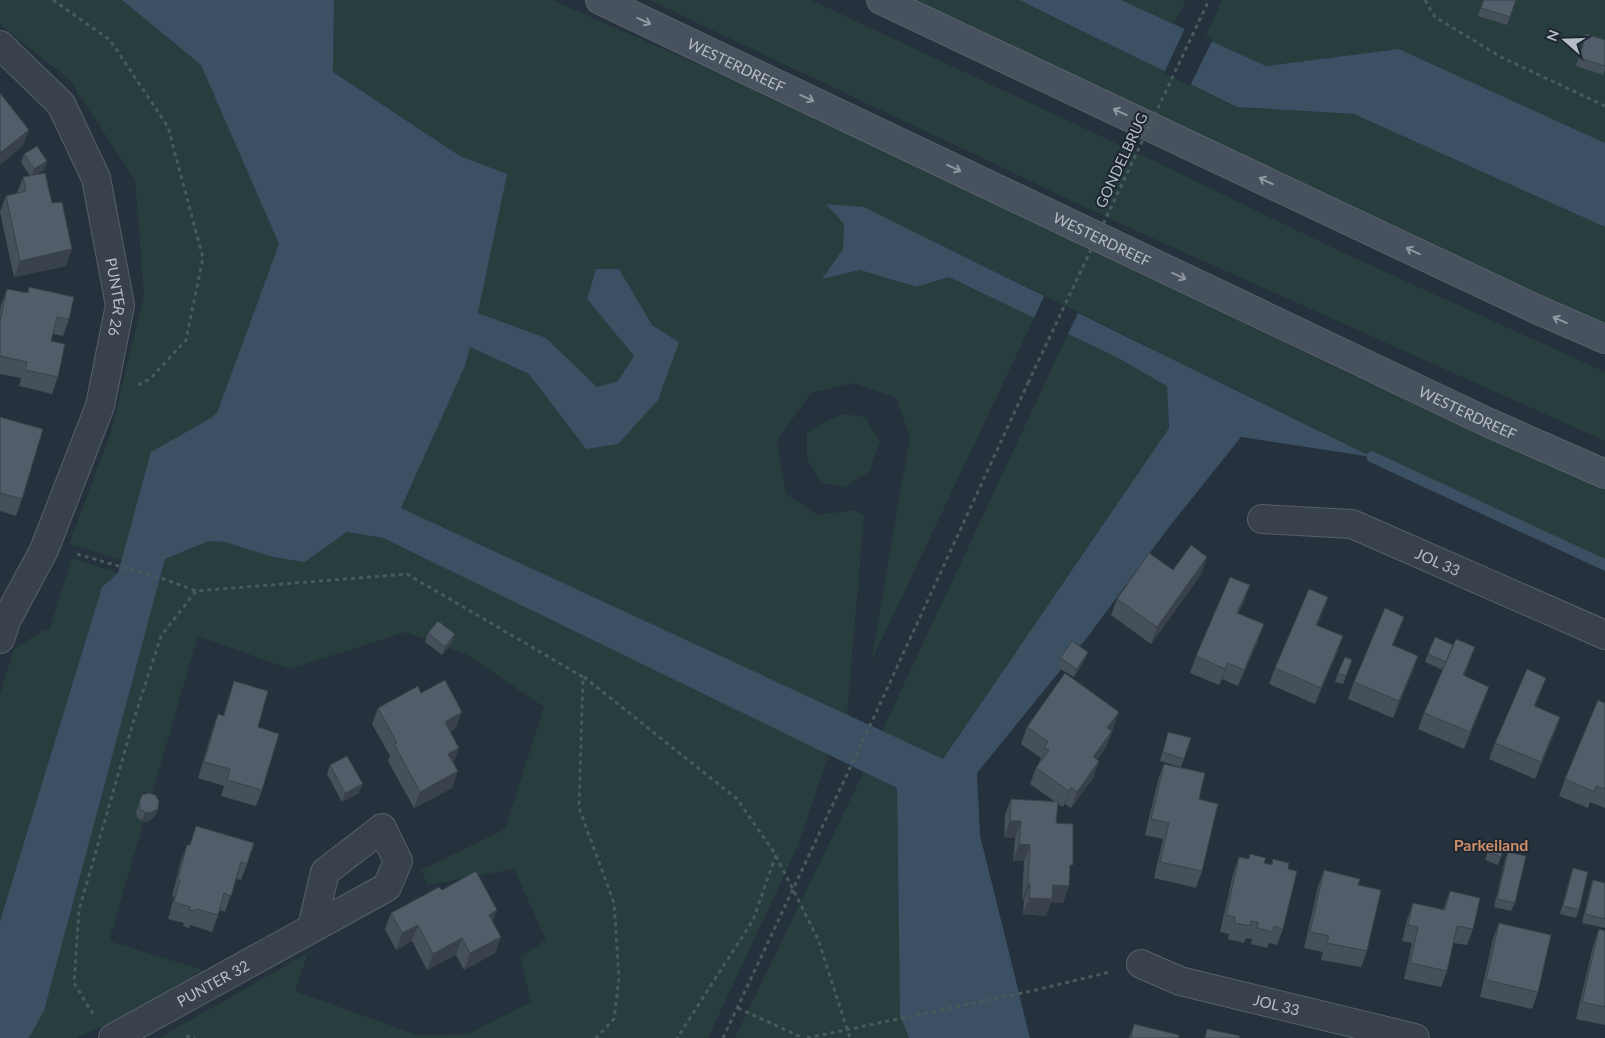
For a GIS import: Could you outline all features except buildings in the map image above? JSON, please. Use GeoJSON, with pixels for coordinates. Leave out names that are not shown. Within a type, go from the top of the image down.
{"type":"FeatureCollection","features":[{"type":"Feature","properties":{"kind":"main road","name":"WESTERDREEF"},"geometry":{"type":"LineString","coordinates":[[600,0],[1487,422],[1605,474]]}},
{"type":"Feature","properties":{"kind":"main road"},"geometry":{"type":"LineString","coordinates":[[881,0],[1536,309],[1605,339]]}},
{"type":"Feature","properties":{"kind":"street","name":"PUNTER 26"},"geometry":{"type":"LineString","coordinates":[[0,45],[61,104],[96,178],[120,304],[100,406],[44,550],[3,630]]}},
{"type":"Feature","properties":{"kind":"street","name":"JOL 33"},"geometry":{"type":"LineString","coordinates":[[1262,519],[1352,524],[1605,635]]}},
{"type":"Feature","properties":{"kind":"street","name":"PUNTER 32"},"geometry":{"type":"LineString","coordinates":[[113,1038],[312,927]]}},
{"type":"Feature","properties":{"kind":"street","name":"JOL 33"},"geometry":{"type":"LineString","coordinates":[[1141,964],[1180,981],[1415,1038]]}},
{"type":"Feature","properties":{"kind":"path"},"geometry":{"type":"LineString","coordinates":[[53,0],[110,40],[168,127],[203,258],[186,340],[150,379],[100,406]]}},
{"type":"Feature","properties":{"kind":"path","name":"GONDELBRUG"},"geometry":{"type":"LineString","coordinates":[[723,1038],[873,720],[1028,383],[1209,0]]}},
{"type":"Feature","properties":{"kind":"path"},"geometry":{"type":"LineString","coordinates":[[1425,0],[1435,17],[1501,58],[1605,106]]}},
{"type":"Feature","properties":{"kind":"path"},"geometry":{"type":"LineString","coordinates":[[44,550],[71,552],[164,579],[196,591],[407,574],[583,676],[736,799],[776,855],[818,939],[850,1038]]}},
{"type":"Feature","properties":{"kind":"path"},"geometry":{"type":"LineString","coordinates":[[93,1015],[74,983],[79,910],[135,716],[161,636],[196,591]]}},
{"type":"Feature","properties":{"kind":"path"},"geometry":{"type":"LineString","coordinates":[[583,676],[579,808],[614,903],[619,978],[614,1019],[596,1038]]}},
{"type":"Feature","properties":{"kind":"path"},"geometry":{"type":"LineString","coordinates":[[677,1038],[752,920],[776,855]]}},
{"type":"Feature","properties":{"kind":"path"},"geometry":{"type":"LineString","coordinates":[[807,1038],[1032,991],[1141,964]]}},
{"type":"Feature","properties":{"kind":"path"},"geometry":{"type":"LineString","coordinates":[[738,1008],[804,1038]]}},
{"type":"Feature","properties":{"kind":"green space"},"geometry":{"type":"Polygon","coordinates":[[[0,0],[122,0],[201,65],[279,244],[217,413],[212,418],[151,453],[122,560],[69,544],[111,432],[144,295],[135,180],[69,79],[0,25],[0,0]]]}},
{"type":"Feature","properties":{"kind":"green space"},"geometry":{"type":"Polygon","coordinates":[[[334,0],[552,0],[816,116],[1349,374],[1605,484],[1605,565],[1372,457],[864,207],[827,204],[844,224],[843,249],[822,279],[860,270],[917,287],[949,277],[1034,318],[871,662],[910,436],[896,398],[854,383],[811,393],[777,441],[786,494],[818,515],[855,510],[864,515],[847,715],[401,508],[465,366],[470,347],[529,374],[586,449],[679,342],[652,325],[619,269],[587,299],[634,356],[618,381],[597,387],[546,338],[478,313],[506,174],[460,156],[333,72],[334,0]]]}},
{"type":"Feature","properties":{"kind":"green space"},"geometry":{"type":"Polygon","coordinates":[[[649,0],[811,0],[1152,160],[1346,254],[1605,372],[1605,441],[1121,224],[649,0]]]}},
{"type":"Feature","properties":{"kind":"green space"},"geometry":{"type":"Polygon","coordinates":[[[906,0],[1019,0],[1236,107],[1354,114],[1605,227],[1605,330],[906,0]]]}},
{"type":"Feature","properties":{"kind":"green space"},"geometry":{"type":"Polygon","coordinates":[[[1121,0],[1186,0],[1174,24],[1121,0]]]}},
{"type":"Feature","properties":{"kind":"green space"},"geometry":{"type":"Polygon","coordinates":[[[1222,0],[1605,0],[1605,143],[1399,49],[1266,66],[1205,38],[1222,0]]]}},
{"type":"Feature","properties":{"kind":"green space"},"geometry":{"type":"Polygon","coordinates":[[[1068,334],[1118,358],[1167,386],[1169,428],[943,759],[882,731],[1068,334]]]}},
{"type":"Feature","properties":{"kind":"green space"},"geometry":{"type":"Polygon","coordinates":[[[843,414],[865,417],[880,441],[869,472],[844,487],[822,483],[807,459],[807,433],[820,424],[843,414]]]}},
{"type":"Feature","properties":{"kind":"green space"},"geometry":{"type":"Polygon","coordinates":[[[347,532],[383,538],[829,754],[797,848],[708,1038],[159,1038],[308,953],[295,991],[417,1035],[468,1034],[531,1002],[520,957],[546,940],[514,869],[428,885],[421,870],[505,829],[544,707],[467,655],[406,632],[290,669],[198,636],[109,941],[203,970],[135,1010],[77,1038],[29,1038],[44,1011],[165,559],[209,541],[225,542],[305,562],[347,532]]]}},
{"type":"Feature","properties":{"kind":"green space"},"geometry":{"type":"Polygon","coordinates":[[[72,558],[118,573],[102,587],[0,921],[0,694],[14,649],[45,629],[49,631],[72,558]]]}},
{"type":"Feature","properties":{"kind":"green space"},"geometry":{"type":"Polygon","coordinates":[[[864,771],[897,788],[900,1014],[909,1038],[735,1038],[864,771]]]}},
{"type":"Feature","properties":{"kind":"water"},"geometry":{"type":"Polygon","coordinates":[[[122,0],[334,0],[333,72],[460,156],[507,174],[478,313],[546,338],[597,387],[618,381],[634,356],[587,299],[596,269],[619,269],[652,325],[679,342],[658,400],[618,444],[586,449],[529,374],[470,347],[465,366],[401,508],[943,759],[1169,428],[1167,386],[1118,358],[1068,334],[1078,313],[1372,457],[1241,437],[1169,527],[1089,635],[977,773],[980,835],[1030,1038],[909,1038],[900,1015],[897,788],[383,538],[347,532],[305,562],[273,557],[225,542],[209,541],[165,559],[44,1011],[29,1038],[0,1038],[0,921],[102,587],[118,573],[151,452],[217,413],[279,244],[201,65],[122,0]]]}},
{"type":"Feature","properties":{"kind":"water"},"geometry":{"type":"Polygon","coordinates":[[[1019,0],[1121,0],[1266,66],[1399,49],[1605,143],[1605,227],[1354,114],[1237,107],[1019,0]]]}},
{"type":"Feature","properties":{"kind":"water"},"geometry":{"type":"Polygon","coordinates":[[[826,204],[864,207],[1044,296],[1034,318],[949,277],[917,287],[860,270],[822,279],[843,249],[844,224],[826,204]]]}},
{"type":"Feature","properties":{"kind":"pier"},"geometry":{"type":"Polygon","coordinates":[[[1186,26],[1213,39],[1190,86],[1164,73],[1186,26]]]}},
{"type":"Feature","properties":{"kind":"waterway"},"geometry":{"type":"LineString","coordinates":[[1372,457],[1605,565]]}},
{"type":"Feature","properties":{"kind":"district","name":"Parkeiland"},"geometry":{"type":"Point","coordinates":[1491,844]}}]}
